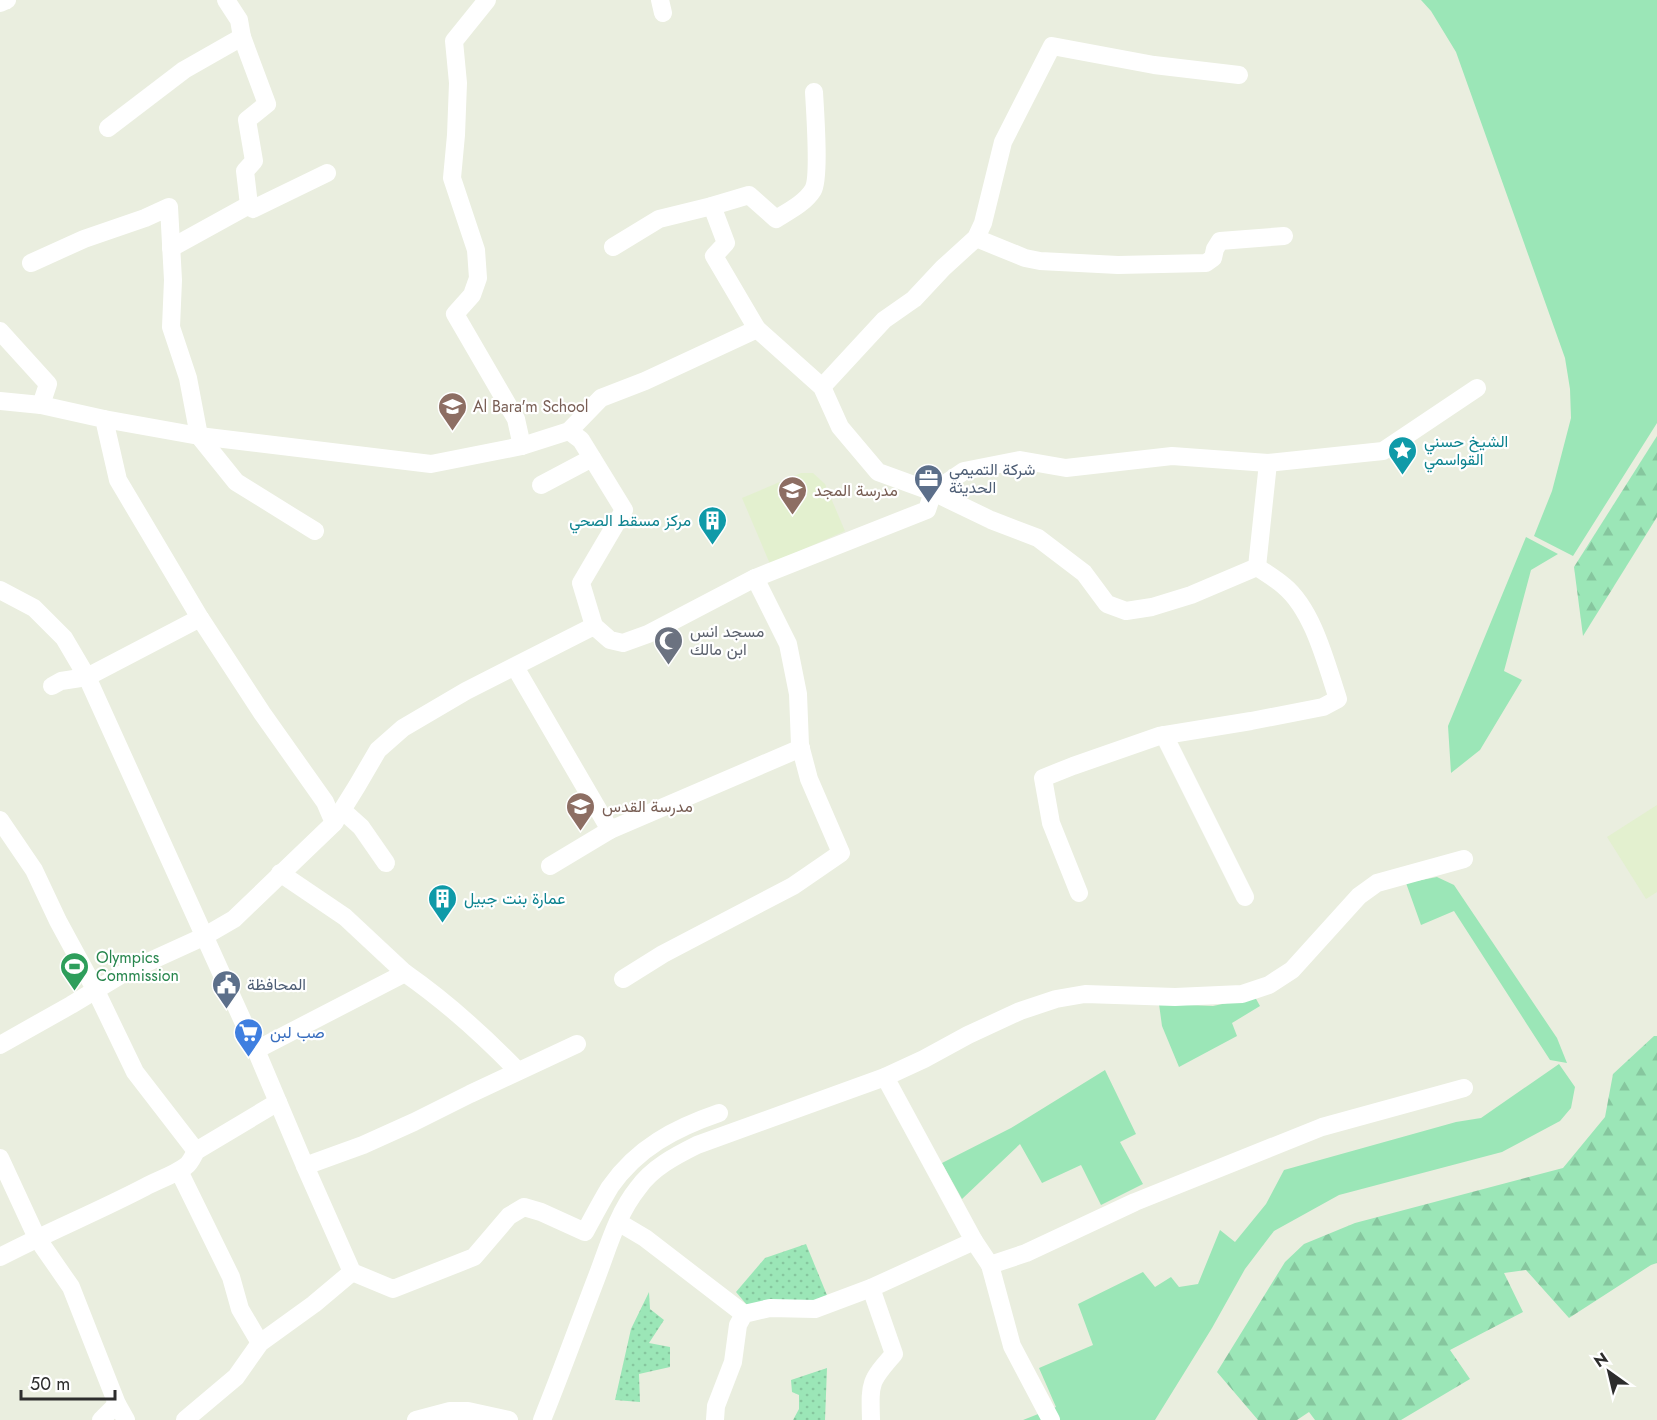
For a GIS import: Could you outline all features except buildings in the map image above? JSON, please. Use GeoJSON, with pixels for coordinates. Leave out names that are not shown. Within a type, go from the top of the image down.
{"type":"FeatureCollection","features":[{"type":"Feature","properties":{"kind":"street"},"geometry":{"type":"LineString","coordinates":[[0,3],[7,0]]}},
{"type":"Feature","properties":{"kind":"street"},"geometry":{"type":"LineString","coordinates":[[226,0],[239,20],[242,37],[267,104],[248,120],[254,161],[245,171],[249,205],[253,209],[327,173]]}},
{"type":"Feature","properties":{"kind":"street"},"geometry":{"type":"LineString","coordinates":[[486,0],[454,41],[458,83],[452,178],[476,250],[478,278],[471,295],[455,314],[516,419],[522,446]]}},
{"type":"Feature","properties":{"kind":"street"},"geometry":{"type":"LineString","coordinates":[[108,128],[184,70],[242,37]]}},
{"type":"Feature","properties":{"kind":"street"},"geometry":{"type":"LineString","coordinates":[[822,387],[884,320],[914,299],[976,238],[983,223],[1003,142],[1052,46],[1154,65],[1239,75]]}},
{"type":"Feature","properties":{"kind":"street"},"geometry":{"type":"LineString","coordinates":[[613,247],[659,219],[749,195],[776,219],[797,206],[814,189],[817,169],[814,92]]}},
{"type":"Feature","properties":{"kind":"street"},"geometry":{"type":"LineString","coordinates":[[171,248],[249,205]]}},
{"type":"Feature","properties":{"kind":"street"},"geometry":{"type":"LineString","coordinates":[[712,206],[726,243],[714,256],[758,329],[822,387],[840,427],[878,472],[933,492],[992,520],[1038,538],[1084,573],[1107,604],[1126,611],[1152,607],[1191,595],[1257,567]]}},
{"type":"Feature","properties":{"kind":"street"},"geometry":{"type":"LineString","coordinates":[[32,263],[84,239],[145,218],[169,207],[173,280],[171,327],[188,378],[199,436],[236,482],[315,531]]}},
{"type":"Feature","properties":{"kind":"street"},"geometry":{"type":"LineString","coordinates":[[976,238],[1024,258],[1040,261],[1118,265],[1206,263],[1213,258],[1220,241],[1284,236]]}},
{"type":"Feature","properties":{"kind":"street"},"geometry":{"type":"LineString","coordinates":[[0,401],[41,405],[199,436],[431,464],[522,446],[569,431],[601,398],[645,381],[758,329]]}},
{"type":"Feature","properties":{"kind":"street"},"geometry":{"type":"LineString","coordinates":[[0,331],[48,384],[41,405]]}},
{"type":"Feature","properties":{"kind":"street"},"geometry":{"type":"LineString","coordinates":[[569,431],[581,440],[624,510],[581,582],[594,626],[610,640],[623,643],[648,634],[755,578],[927,510],[933,492],[963,471],[1020,460],[1066,468],[1172,456],[1268,463],[1383,451],[1477,388]]}},
{"type":"Feature","properties":{"kind":"street"},"geometry":{"type":"LineString","coordinates":[[104,419],[118,480],[200,618],[262,713],[325,802],[338,816],[361,827],[386,863]]}},
{"type":"Feature","properties":{"kind":"street"},"geometry":{"type":"LineString","coordinates":[[541,485],[592,458]]}},
{"type":"Feature","properties":{"kind":"street"},"geometry":{"type":"LineString","coordinates":[[1257,567],[1268,463]]}},
{"type":"Feature","properties":{"kind":"street"},"geometry":{"type":"LineString","coordinates":[[1079,893],[1051,823],[1043,778],[1164,735],[1323,707],[1338,699],[1320,646],[1301,604],[1284,586],[1257,567]]}},
{"type":"Feature","properties":{"kind":"street"},"geometry":{"type":"LineString","coordinates":[[623,979],[663,954],[793,885],[841,853],[809,779],[801,748],[798,694],[788,644],[755,578]]}},
{"type":"Feature","properties":{"kind":"street"},"geometry":{"type":"LineString","coordinates":[[0,590],[34,608],[64,638],[87,677],[256,1050],[352,1272],[393,1289],[418,1280],[474,1257],[509,1216],[524,1207],[541,1212],[585,1232],[610,1188],[623,1170],[641,1153],[664,1136],[692,1122],[719,1113]]}},
{"type":"Feature","properties":{"kind":"street"},"geometry":{"type":"LineString","coordinates":[[52,686],[61,681],[87,677],[200,618]]}},
{"type":"Feature","properties":{"kind":"street"},"geometry":{"type":"LineString","coordinates":[[0,1045],[124,973],[204,936],[234,919],[338,816],[378,750],[403,728],[466,691],[594,626]]}},
{"type":"Feature","properties":{"kind":"street"},"geometry":{"type":"LineString","coordinates":[[515,667],[610,830]]}},
{"type":"Feature","properties":{"kind":"street"},"geometry":{"type":"LineString","coordinates":[[1164,735],[1245,897]]}},
{"type":"Feature","properties":{"kind":"street"},"geometry":{"type":"LineString","coordinates":[[550,867],[610,830],[801,748]]}},
{"type":"Feature","properties":{"kind":"street"},"geometry":{"type":"LineString","coordinates":[[0,820],[34,870],[135,1072],[196,1150]]}},
{"type":"Feature","properties":{"kind":"street"},"geometry":{"type":"LineString","coordinates":[[542,1420],[618,1222],[638,1187],[657,1168],[678,1155],[697,1145],[885,1077],[1020,1011],[1056,999],[1085,994],[1175,997],[1242,994],[1269,985],[1292,970],[1359,896],[1377,883],[1464,859]]}},
{"type":"Feature","properties":{"kind":"street"},"geometry":{"type":"LineString","coordinates":[[280,873],[345,917],[405,973],[430,990],[475,1028],[518,1071]]}},
{"type":"Feature","properties":{"kind":"street"},"geometry":{"type":"LineString","coordinates":[[256,1050],[405,973]]}},
{"type":"Feature","properties":{"kind":"street"},"geometry":{"type":"LineString","coordinates":[[305,1166],[374,1140],[577,1044]]}},
{"type":"Feature","properties":{"kind":"street"},"geometry":{"type":"LineString","coordinates":[[885,1077],[974,1241],[990,1265],[1012,1346],[1052,1420]]}},
{"type":"Feature","properties":{"kind":"street"},"geometry":{"type":"LineString","coordinates":[[990,1265],[1026,1253],[1136,1202],[1322,1127],[1464,1088]]}},
{"type":"Feature","properties":{"kind":"street"},"geometry":{"type":"LineString","coordinates":[[0,1257],[179,1171],[189,1164],[196,1150],[278,1102]]}},
{"type":"Feature","properties":{"kind":"street"},"geometry":{"type":"LineString","coordinates":[[0,1158],[37,1238],[71,1287],[122,1412],[101,1420]]}},
{"type":"Feature","properties":{"kind":"street"},"geometry":{"type":"LineString","coordinates":[[179,1171],[231,1277],[240,1309],[260,1343]]}},
{"type":"Feature","properties":{"kind":"street"},"geometry":{"type":"LineString","coordinates":[[618,1222],[645,1238],[744,1314]]}},
{"type":"Feature","properties":{"kind":"street"},"geometry":{"type":"LineString","coordinates":[[715,1420],[716,1406],[733,1362],[738,1325],[744,1314],[770,1308],[815,1309],[871,1288],[974,1241]]}},
{"type":"Feature","properties":{"kind":"street"},"geometry":{"type":"LineString","coordinates":[[185,1420],[236,1377],[260,1343],[314,1304],[352,1272]]}},
{"type":"Feature","properties":{"kind":"street"},"geometry":{"type":"LineString","coordinates":[[871,1288],[894,1354],[875,1376],[870,1390],[871,1420]]}},
{"type":"Feature","properties":{"kind":"street"},"geometry":{"type":"LineString","coordinates":[[416,1420],[450,1411],[468,1410],[509,1420]]}},
{"type":"Feature","properties":{"kind":"shaded area","name":"مدرسة المجد"},"geometry":{"type":"Polygon","coordinates":[[[801,473],[813,473],[825,484],[845,531],[770,564],[742,498],[801,473]]]}},
{"type":"Feature","properties":{"kind":"shaded area"},"geometry":{"type":"Polygon","coordinates":[[[1657,805],[1657,892],[1646,899],[1607,837],[1657,805]]]}},
{"type":"Feature","properties":{"kind":"green space"},"geometry":{"type":"Polygon","coordinates":[[[1421,0],[1657,0],[1657,423],[1573,556],[1534,536],[1552,491],[1571,418],[1570,389],[1565,358],[1456,52],[1431,11],[1421,0]]]}},
{"type":"Feature","properties":{"kind":"green space"},"geometry":{"type":"Polygon","coordinates":[[[1657,436],[1657,517],[1583,636],[1574,567],[1657,436]]]}},
{"type":"Feature","properties":{"kind":"green space"},"geometry":{"type":"Polygon","coordinates":[[[1526,537],[1558,554],[1531,570],[1504,671],[1522,680],[1480,750],[1451,773],[1448,726],[1526,537]]]}},
{"type":"Feature","properties":{"kind":"green space"},"geometry":{"type":"Polygon","coordinates":[[[1437,877],[1454,885],[1557,1038],[1567,1063],[1550,1060],[1454,911],[1421,925],[1406,883],[1437,877]]]}},
{"type":"Feature","properties":{"kind":"green space"},"geometry":{"type":"Polygon","coordinates":[[[1255,997],[1260,1006],[1232,1023],[1237,1036],[1179,1067],[1162,1026],[1159,1004],[1213,1006],[1255,997]]]}},
{"type":"Feature","properties":{"kind":"green space"},"geometry":{"type":"Polygon","coordinates":[[[1654,1036],[1657,1036],[1657,1263],[1569,1318],[1526,1270],[1504,1273],[1523,1312],[1450,1350],[1470,1379],[1401,1420],[1315,1420],[1309,1412],[1297,1420],[1258,1420],[1217,1372],[1285,1262],[1304,1244],[1355,1223],[1563,1168],[1605,1117],[1613,1074],[1654,1036]]]}},
{"type":"Feature","properties":{"kind":"green space"},"geometry":{"type":"Polygon","coordinates":[[[1559,1064],[1575,1087],[1571,1108],[1560,1121],[1502,1152],[1339,1195],[1274,1231],[1245,1269],[1212,1328],[1155,1420],[1023,1420],[1056,1407],[1039,1368],[1093,1345],[1078,1304],[1143,1272],[1155,1287],[1171,1277],[1179,1287],[1198,1284],[1220,1230],[1235,1242],[1266,1204],[1284,1170],[1456,1122],[1481,1118],[1559,1064]]]}},
{"type":"Feature","properties":{"kind":"green space"},"geometry":{"type":"Polygon","coordinates":[[[1105,1070],[1136,1134],[1120,1142],[1143,1184],[1101,1205],[1081,1165],[1042,1183],[1020,1144],[962,1199],[942,1163],[1011,1128],[1105,1070]]]}},
{"type":"Feature","properties":{"kind":"green space"},"geometry":{"type":"Polygon","coordinates":[[[806,1244],[829,1300],[747,1305],[736,1292],[765,1258],[806,1244]]]}},
{"type":"Feature","properties":{"kind":"green space"},"geometry":{"type":"Polygon","coordinates":[[[649,1292],[650,1309],[664,1320],[649,1343],[670,1347],[670,1367],[639,1374],[640,1402],[615,1400],[631,1329],[649,1292]]]}},
{"type":"Feature","properties":{"kind":"green space"},"geometry":{"type":"Polygon","coordinates":[[[827,1368],[825,1420],[793,1420],[799,1409],[799,1395],[792,1392],[791,1380],[827,1368]]]}},
{"type":"Feature","properties":{"kind":"place","name":"Al Bara'm School"},"geometry":{"type":"Point","coordinates":[452,432]}},
{"type":"Feature","properties":{"kind":"place","name":"الشيخ حسني القواسمي"},"geometry":{"type":"Point","coordinates":[1403,476]}},
{"type":"Feature","properties":{"kind":"place","name":"شركة التميمي الحديثة"},"geometry":{"type":"Point","coordinates":[928,504]}},
{"type":"Feature","properties":{"kind":"place","name":"مدرسة المجد"},"geometry":{"type":"Point","coordinates":[793,516]}},
{"type":"Feature","properties":{"kind":"place","name":"مركز مسقط الصحي"},"geometry":{"type":"Point","coordinates":[712,546]}},
{"type":"Feature","properties":{"kind":"place","name":"مسجد انس ابن مالك"},"geometry":{"type":"Point","coordinates":[669,666]}},
{"type":"Feature","properties":{"kind":"place","name":"مدرسة القدس"},"geometry":{"type":"Point","coordinates":[581,832]}},
{"type":"Feature","properties":{"kind":"place","name":"عمارة بنت جبيل"},"geometry":{"type":"Point","coordinates":[443,924]}},
{"type":"Feature","properties":{"kind":"place","name":"Olympics Commission"},"geometry":{"type":"Point","coordinates":[75,992]}},
{"type":"Feature","properties":{"kind":"place","name":"المحافظة"},"geometry":{"type":"Point","coordinates":[226,1010]}},
{"type":"Feature","properties":{"kind":"place","name":"صب لبن"},"geometry":{"type":"Point","coordinates":[249,1058]}}]}
